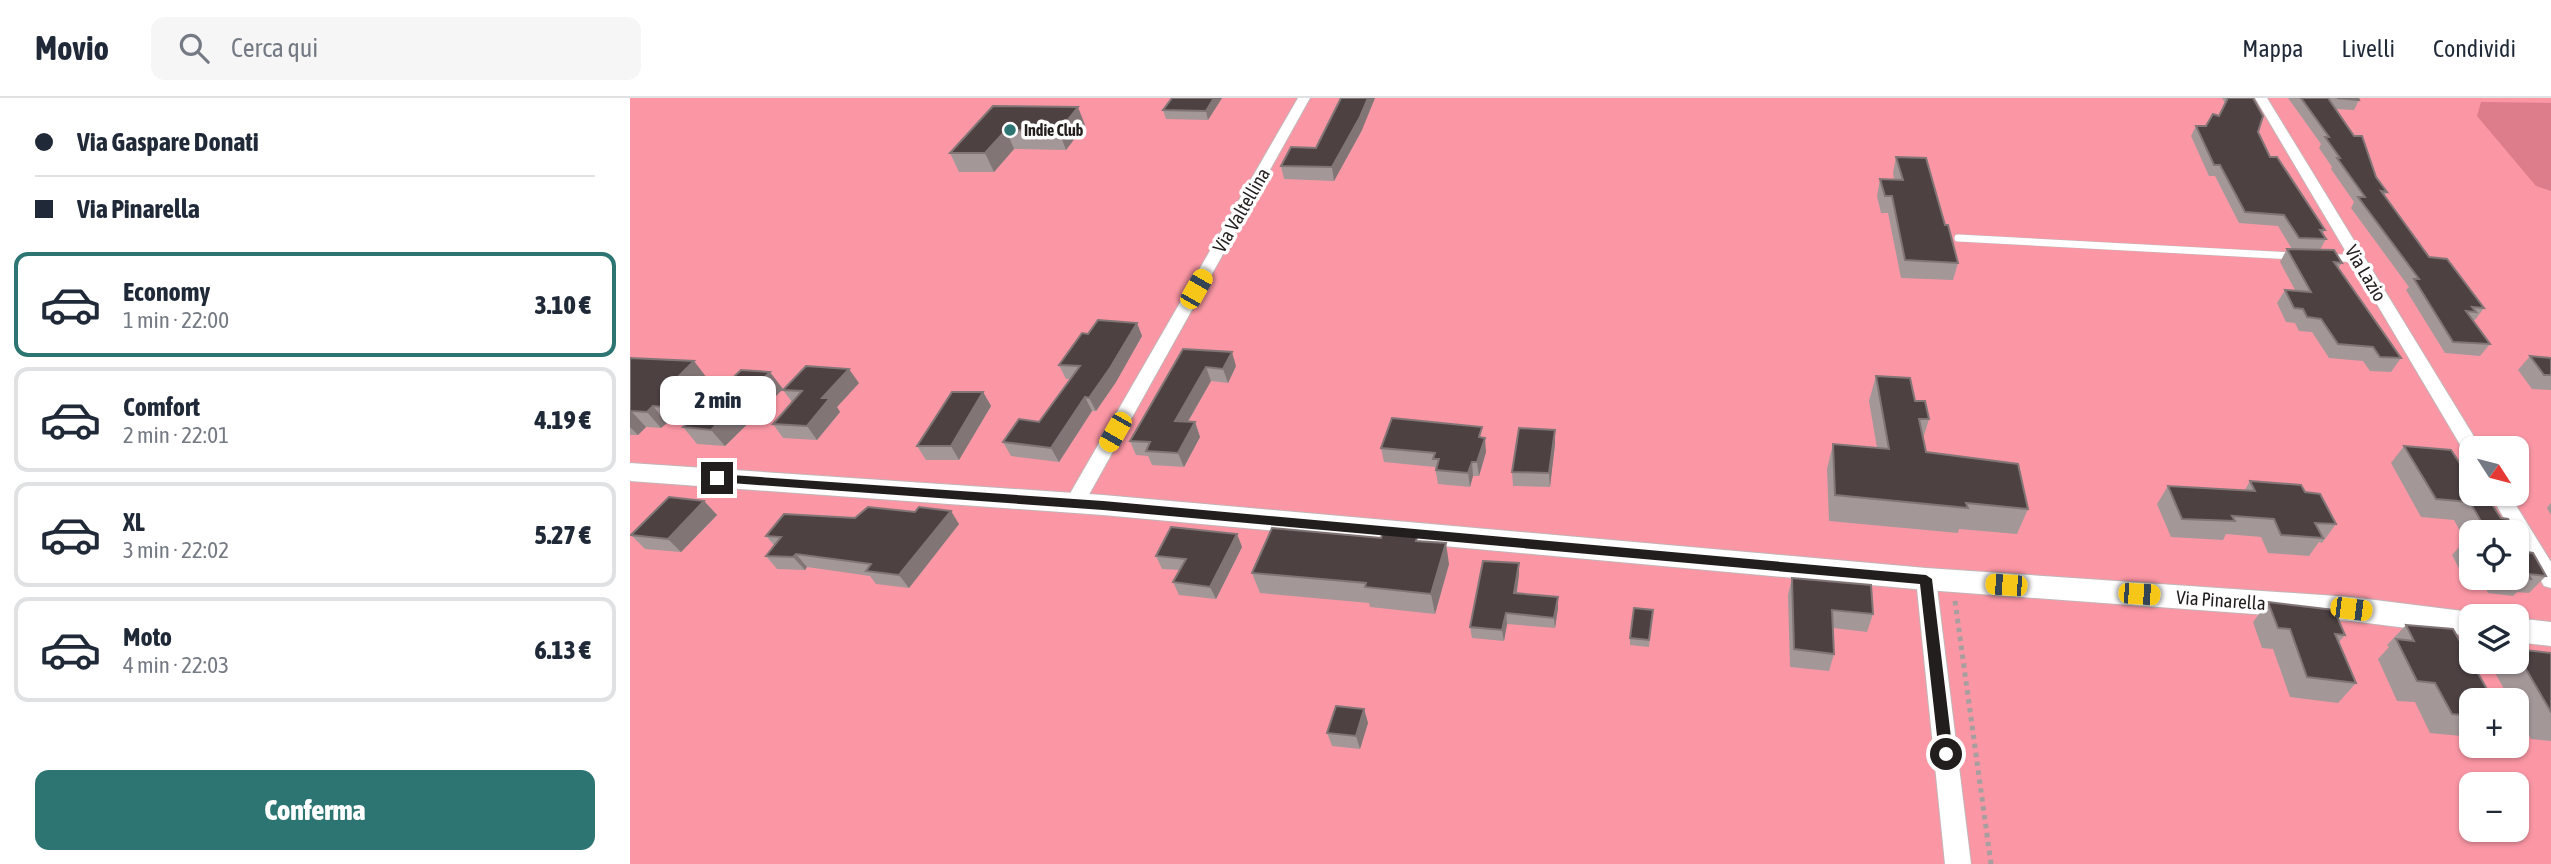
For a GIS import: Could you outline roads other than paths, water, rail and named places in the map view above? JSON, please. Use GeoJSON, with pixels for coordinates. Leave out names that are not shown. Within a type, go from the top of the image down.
{"type":"FeatureCollection","features":[{"type":"Feature","properties":{"kind":"street","name":"Via Valtellina"},"geometry":{"type":"LineString","coordinates":[[1074,504],[1304,98]]}},
{"type":"Feature","properties":{"kind":"street","name":"Via Lazio"},"geometry":{"type":"LineString","coordinates":[[2261,98],[2465,436]]}},
{"type":"Feature","properties":{"kind":"street","name":"Via Pinarella"},"geometry":{"type":"LineString","coordinates":[[630,472],[1074,504],[1939,580],[2351,609],[2459,622]]}},
{"type":"Feature","properties":{"kind":"street"},"geometry":{"type":"LineString","coordinates":[[2506,506],[2551,580]]}},
{"type":"Feature","properties":{"kind":"street"},"geometry":{"type":"LineString","coordinates":[[1939,580],[1958,864]]}},
{"type":"Feature","properties":{"kind":"street"},"geometry":{"type":"LineString","coordinates":[[2529,631],[2551,634]]}},
{"type":"Feature","properties":{"kind":"lane"},"geometry":{"type":"LineString","coordinates":[[1958,238],[2303,256]]}},
{"type":"Feature","properties":{"kind":"lane"},"geometry":{"type":"LineString","coordinates":[[2316,257],[2358,259]]}},
{"type":"Feature","properties":{"kind":"place","name":"Indie Club"},"geometry":{"type":"Point","coordinates":[1010,130]}}]}
